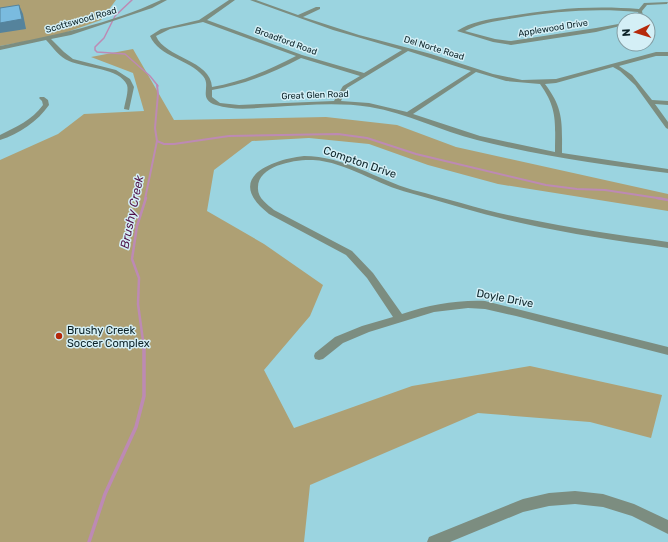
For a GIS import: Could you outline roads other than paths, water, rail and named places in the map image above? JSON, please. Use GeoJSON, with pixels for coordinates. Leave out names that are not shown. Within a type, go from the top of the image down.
{"type":"FeatureCollection","features":[{"type":"Feature","properties":{"kind":"street","name":"Scottswood Road"},"geometry":{"type":"LineString","coordinates":[[0,48],[48,39],[107,22],[150,7],[165,0]]}},
{"type":"Feature","properties":{"kind":"street","name":"Great Glen Road"},"geometry":{"type":"LineString","coordinates":[[233,0],[224,4],[203,20],[159,32],[154,34],[153,38],[160,45],[182,58],[205,75],[209,81],[208,96],[212,101],[231,106],[337,102],[375,106],[409,114],[476,138],[558,155],[668,171]]}},
{"type":"Feature","properties":{"kind":"street","name":"Del Norte Road"},"geometry":{"type":"LineString","coordinates":[[252,0],[347,34],[431,55],[474,71],[508,81],[542,83],[563,79],[651,55],[668,54]]}},
{"type":"Feature","properties":{"kind":"street"},"geometry":{"type":"LineString","coordinates":[[640,11],[646,4],[666,2]]}},
{"type":"Feature","properties":{"kind":"street"},"geometry":{"type":"LineString","coordinates":[[299,17],[318,8]]}},
{"type":"Feature","properties":{"kind":"street","name":"Applewood Drive"},"geometry":{"type":"LineString","coordinates":[[616,26],[511,42],[495,41],[460,31],[484,21],[558,10],[603,8],[640,11]]}},
{"type":"Feature","properties":{"kind":"street","name":"Broadford Road"},"geometry":{"type":"LineString","coordinates":[[203,20],[300,56],[364,75]]}},
{"type":"Feature","properties":{"kind":"street"},"geometry":{"type":"LineString","coordinates":[[48,39],[71,60],[106,69],[126,78],[131,87],[127,109]]}},
{"type":"Feature","properties":{"kind":"street"},"geometry":{"type":"LineString","coordinates":[[337,102],[345,87],[407,49]]}},
{"type":"Feature","properties":{"kind":"street"},"geometry":{"type":"LineString","coordinates":[[209,89],[230,85],[258,76],[300,56]]}},
{"type":"Feature","properties":{"kind":"street"},"geometry":{"type":"LineString","coordinates":[[614,65],[627,73],[668,127]]}},
{"type":"Feature","properties":{"kind":"street"},"geometry":{"type":"LineString","coordinates":[[409,114],[474,71]]}},
{"type":"Feature","properties":{"kind":"street"},"geometry":{"type":"LineString","coordinates":[[542,83],[551,96],[558,114],[560,129],[558,155]]}},
{"type":"Feature","properties":{"kind":"street"},"geometry":{"type":"LineString","coordinates":[[1,137],[39,115],[46,105],[45,100],[42,98]]}},
{"type":"Feature","properties":{"kind":"street"},"geometry":{"type":"LineString","coordinates":[[649,102],[668,103]]}},
{"type":"Feature","properties":{"kind":"street","name":"Compton Drive"},"geometry":{"type":"LineString","coordinates":[[400,319],[369,273],[348,253],[330,240],[274,214],[260,202],[256,195],[255,186],[257,178],[262,173],[276,164],[288,160],[304,157],[317,158],[338,163],[390,184],[509,218],[668,245]]}},
{"type":"Feature","properties":{"kind":"street","name":"Doyle Drive"},"geometry":{"type":"LineString","coordinates":[[320,356],[339,340],[366,329],[447,306],[468,304],[485,305],[668,351]]}},
{"type":"Feature","properties":{"kind":"street"},"geometry":{"type":"LineString","coordinates":[[434,542],[516,508],[555,497],[574,496],[609,501],[636,511],[668,527]]}},
{"type":"Feature","properties":{"kind":"waterway","name":"Brushy Creek"},"geometry":{"type":"LineString","coordinates":[[132,0],[115,16],[104,38],[95,47],[95,50],[97,52],[125,54],[150,76],[158,86]]}},
{"type":"Feature","properties":{"kind":"waterway","name":"Brushy Creek"},"geometry":{"type":"LineString","coordinates":[[157,85],[158,94],[155,128],[157,141]]}},
{"type":"Feature","properties":{"kind":"waterway"},"geometry":{"type":"LineString","coordinates":[[157,141],[164,144],[174,144],[229,136],[338,134],[367,138],[416,154],[546,185],[577,189],[605,190],[664,199]]}},
{"type":"Feature","properties":{"kind":"waterway","name":"Brushy Creek"},"geometry":{"type":"LineString","coordinates":[[145,199],[157,141]]}},
{"type":"Feature","properties":{"kind":"waterway","name":"Brushy Creek"},"geometry":{"type":"LineString","coordinates":[[144,348],[138,304],[139,278],[132,259],[137,226],[146,198]]}},
{"type":"Feature","properties":{"kind":"waterway"},"geometry":{"type":"LineString","coordinates":[[657,198],[668,200]]}},
{"type":"Feature","properties":{"kind":"waterway","name":"Brushy Creek"},"geometry":{"type":"LineString","coordinates":[[89,542],[105,494],[136,427],[144,396],[144,348]]}},
{"type":"Feature","properties":{"kind":"place","name":"Brushy Creek Soccer Complex"},"geometry":{"type":"Point","coordinates":[59,336]}}]}
